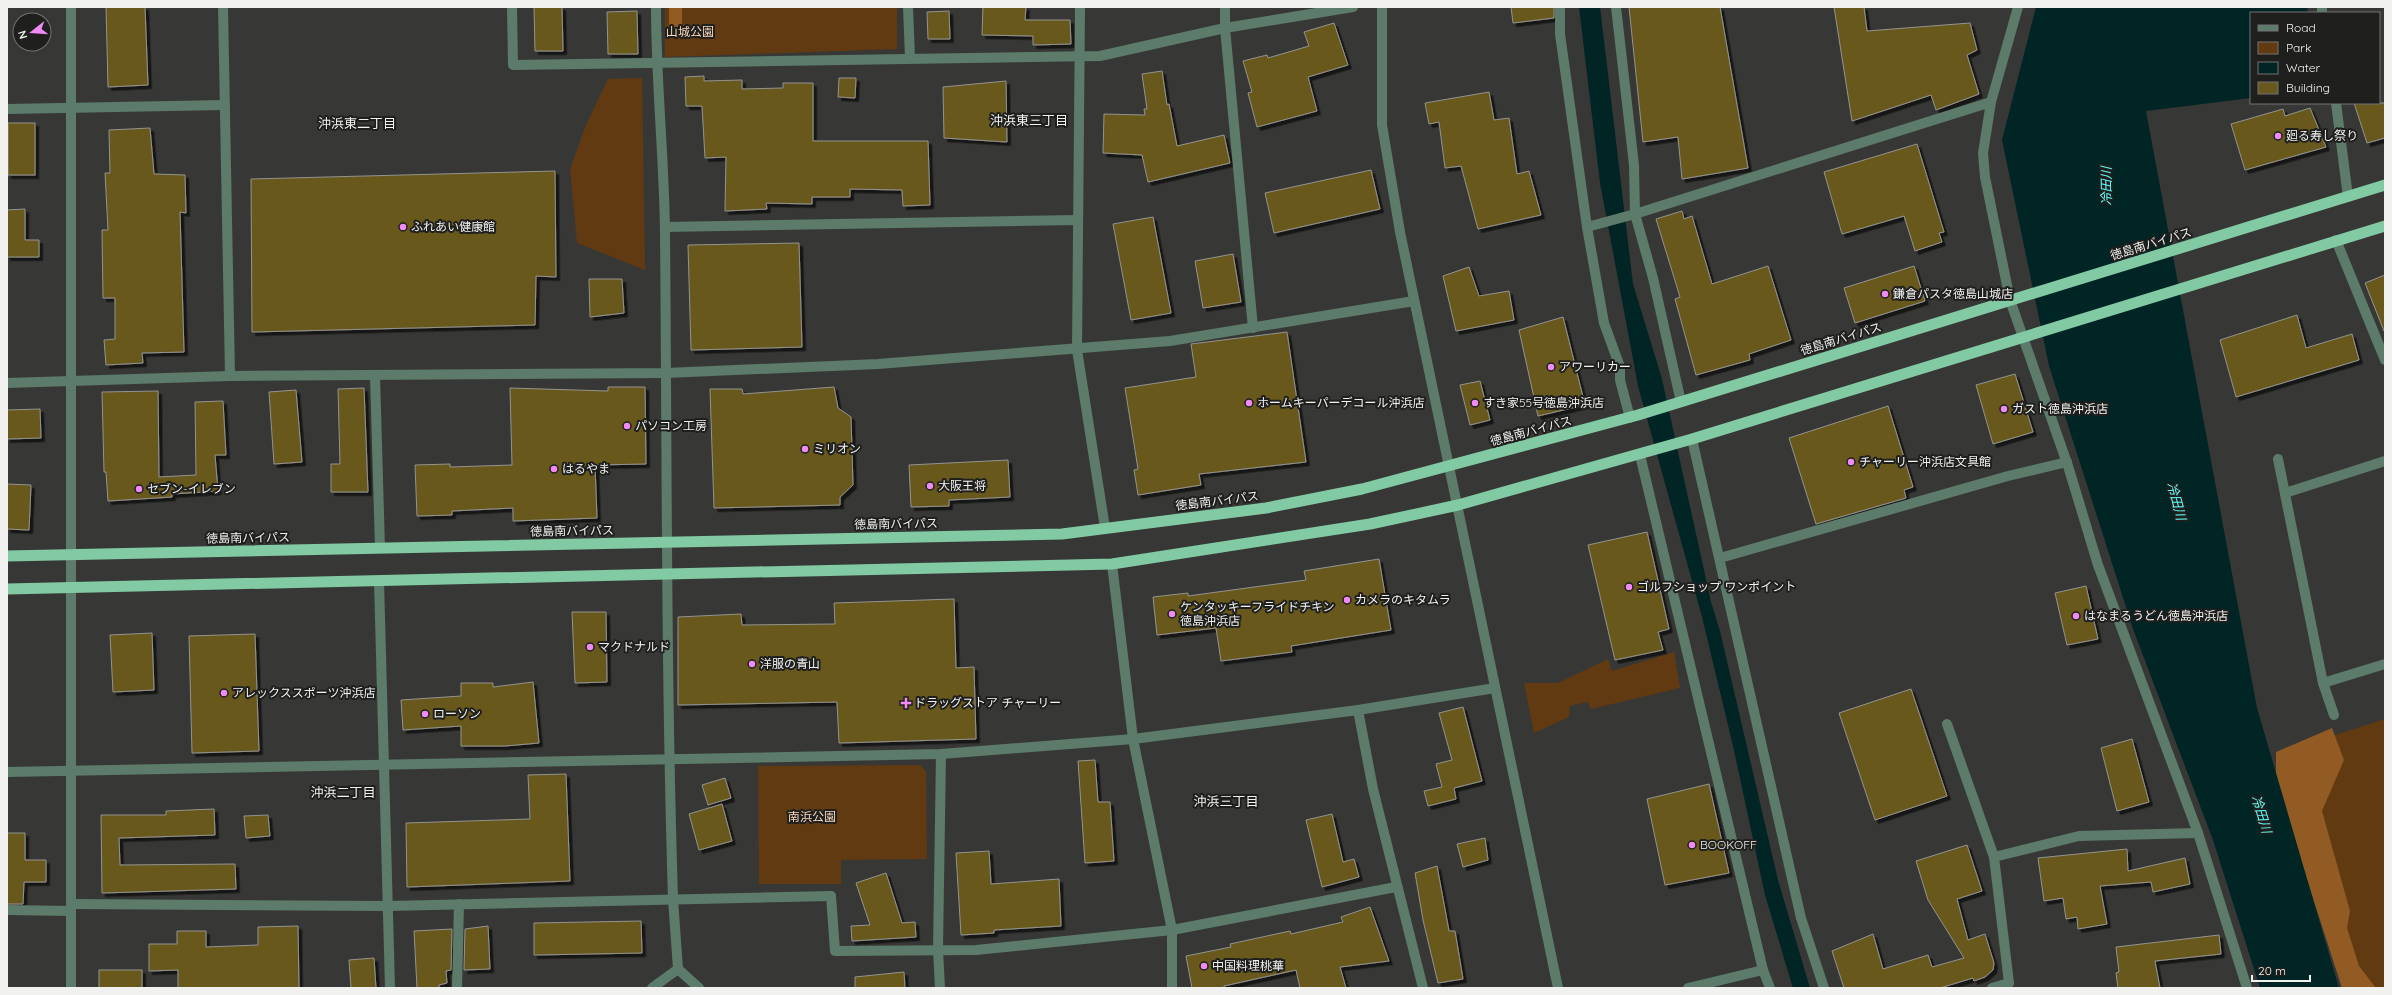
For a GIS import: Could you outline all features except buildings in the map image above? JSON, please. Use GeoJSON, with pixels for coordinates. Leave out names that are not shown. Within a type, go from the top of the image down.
{"type":"FeatureCollection","features":[{"type":"Feature","properties":{"kind":"highway","name":"徳島南バイパス"},"geometry":{"type":"LineString","coordinates":[[7,556],[1062,534],[1266,508],[1362,489],[1634,417],[2385,185]]}},
{"type":"Feature","properties":{"kind":"highway"},"geometry":{"type":"LineString","coordinates":[[7,589],[380,582],[1112,564],[1370,524],[1458,505],[1692,439],[2036,332],[2385,226]]}},
{"type":"Feature","properties":{"kind":"street"},"geometry":{"type":"LineString","coordinates":[[71,7],[71,988]]}},
{"type":"Feature","properties":{"kind":"street"},"geometry":{"type":"LineString","coordinates":[[224,7],[230,376]]}},
{"type":"Feature","properties":{"kind":"street"},"geometry":{"type":"LineString","coordinates":[[512,7],[513,64],[656,64],[910,58],[1080,58],[1100,56],[1225,28],[1353,7]]}},
{"type":"Feature","properties":{"kind":"street"},"geometry":{"type":"LineString","coordinates":[[656,7],[656,64],[665,227],[668,761],[673,899],[678,969],[699,988]]}},
{"type":"Feature","properties":{"kind":"street"},"geometry":{"type":"LineString","coordinates":[[908,7],[910,58]]}},
{"type":"Feature","properties":{"kind":"street"},"geometry":{"type":"LineString","coordinates":[[1080,7],[1077,350],[1105,528]]}},
{"type":"Feature","properties":{"kind":"street"},"geometry":{"type":"LineString","coordinates":[[1225,7],[1225,28],[1253,328]]}},
{"type":"Feature","properties":{"kind":"street"},"geometry":{"type":"LineString","coordinates":[[1382,7],[1382,125],[1414,301],[1448,467],[1458,505],[1558,988]]}},
{"type":"Feature","properties":{"kind":"street"},"geometry":{"type":"LineString","coordinates":[[1560,7],[1560,34],[1587,227],[1604,323],[1620,367],[1620,380],[1634,417]]}},
{"type":"Feature","properties":{"kind":"street"},"geometry":{"type":"LineString","coordinates":[[1616,7],[1634,165],[1635,214],[1653,278],[1676,404]]}},
{"type":"Feature","properties":{"kind":"street"},"geometry":{"type":"LineString","coordinates":[[2018,7],[1991,102],[1983,153],[1985,177],[2010,300],[2067,462],[2098,565],[2198,833],[2247,988]]}},
{"type":"Feature","properties":{"kind":"street"},"geometry":{"type":"LineString","coordinates":[[1587,227],[1635,214],[1991,102]]}},
{"type":"Feature","properties":{"kind":"street"},"geometry":{"type":"LineString","coordinates":[[2336,104],[2348,197]]}},
{"type":"Feature","properties":{"kind":"street"},"geometry":{"type":"LineString","coordinates":[[7,109],[71,110],[225,105]]}},
{"type":"Feature","properties":{"kind":"street"},"geometry":{"type":"LineString","coordinates":[[665,227],[1078,220]]}},
{"type":"Feature","properties":{"kind":"street"},"geometry":{"type":"LineString","coordinates":[[2336,240],[2385,360]]}},
{"type":"Feature","properties":{"kind":"street"},"geometry":{"type":"LineString","coordinates":[[7,383],[70,383],[230,376],[666,373],[878,364],[1077,350],[1170,341],[1414,301]]}},
{"type":"Feature","properties":{"kind":"street"},"geometry":{"type":"LineString","coordinates":[[375,375],[380,548]]}},
{"type":"Feature","properties":{"kind":"street"},"geometry":{"type":"LineString","coordinates":[[1692,439],[1801,918],[1824,988]]}},
{"type":"Feature","properties":{"kind":"street"},"geometry":{"type":"LineString","coordinates":[[1644,453],[1763,970],[1770,988]]}},
{"type":"Feature","properties":{"kind":"street"},"geometry":{"type":"LineString","coordinates":[[2278,458],[2323,684],[2334,715]]}},
{"type":"Feature","properties":{"kind":"street"},"geometry":{"type":"LineString","coordinates":[[2285,493],[2385,461]]}},
{"type":"Feature","properties":{"kind":"street"},"geometry":{"type":"LineString","coordinates":[[1720,558],[2008,476],[2067,462]]}},
{"type":"Feature","properties":{"kind":"street"},"geometry":{"type":"LineString","coordinates":[[1112,564],[1133,739],[1172,930],[1172,988]]}},
{"type":"Feature","properties":{"kind":"street"},"geometry":{"type":"LineString","coordinates":[[380,582],[390,988]]}},
{"type":"Feature","properties":{"kind":"street"},"geometry":{"type":"LineString","coordinates":[[2323,684],[2385,664]]}},
{"type":"Feature","properties":{"kind":"street"},"geometry":{"type":"LineString","coordinates":[[7,772],[385,763],[668,761],[941,754],[1133,739],[1358,710],[1496,688]]}},
{"type":"Feature","properties":{"kind":"street"},"geometry":{"type":"LineString","coordinates":[[1358,710],[1373,789],[1396,887],[1423,988]]}},
{"type":"Feature","properties":{"kind":"street"},"geometry":{"type":"LineString","coordinates":[[1947,724],[1994,857],[2009,983],[1992,988]]}},
{"type":"Feature","properties":{"kind":"street"},"geometry":{"type":"LineString","coordinates":[[940,988],[938,950],[941,754]]}},
{"type":"Feature","properties":{"kind":"street"},"geometry":{"type":"LineString","coordinates":[[1994,857],[2079,836],[2198,833]]}},
{"type":"Feature","properties":{"kind":"street"},"geometry":{"type":"LineString","coordinates":[[7,910],[71,907],[389,906],[831,896],[834,951],[976,950],[1172,930],[1396,887]]}},
{"type":"Feature","properties":{"kind":"street"},"geometry":{"type":"LineString","coordinates":[[457,988],[459,904]]}},
{"type":"Feature","properties":{"kind":"street"},"geometry":{"type":"LineString","coordinates":[[652,988],[678,969]]}},
{"type":"Feature","properties":{"kind":"street"},"geometry":{"type":"LineString","coordinates":[[1688,988],[1763,970]]}},
{"type":"Feature","properties":{"kind":"green space","name":"山城公園"},"geometry":{"type":"Polygon","coordinates":[[[665,7],[897,7],[897,49],[665,57],[665,7]]]}},
{"type":"Feature","properties":{"kind":"green space"},"geometry":{"type":"Polygon","coordinates":[[[642,78],[645,270],[577,243],[570,169],[586,125],[608,79],[642,78]]]}},
{"type":"Feature","properties":{"kind":"green space"},"geometry":{"type":"Polygon","coordinates":[[[1674,652],[1680,688],[1591,709],[1588,702],[1570,706],[1569,717],[1534,733],[1524,683],[1558,683],[1608,659],[1612,671],[1674,652]]]}},
{"type":"Feature","properties":{"kind":"green space"},"geometry":{"type":"Polygon","coordinates":[[[2385,719],[2385,988],[2353,988],[2282,752],[2385,719]]]}},
{"type":"Feature","properties":{"kind":"green space","name":"南浜公園"},"geometry":{"type":"Polygon","coordinates":[[[920,765],[926,772],[927,859],[841,860],[841,884],[759,884],[758,766],[920,765]]]}},
{"type":"Feature","properties":{"kind":"shaded area"},"geometry":{"type":"Polygon","coordinates":[[[669,7],[682,7],[682,27],[669,30],[669,7]]]}},
{"type":"Feature","properties":{"kind":"shaded area"},"geometry":{"type":"Polygon","coordinates":[[[2332,728],[2344,760],[2322,811],[2350,911],[2347,928],[2359,966],[2376,988],[2342,988],[2291,830],[2276,776],[2276,752],[2332,728]]]}},
{"type":"Feature","properties":{"kind":"water"},"geometry":{"type":"Polygon","coordinates":[[[1579,7],[1600,7],[1633,284],[1662,379],[1711,602],[1720,631],[1778,880],[1810,988],[1793,988],[1765,895],[1733,746],[1702,617],[1638,386],[1600,183],[1579,7]]]}},
{"type":"Feature","properties":{"kind":"water","name":"冷田川"},"geometry":{"type":"Polygon","coordinates":[[[2036,7],[2307,7],[2308,12],[2250,12],[2250,98],[2146,111],[2257,708],[2339,988],[2260,988],[2213,840],[2133,629],[2049,366],[2002,140],[2036,7]]]}},
{"type":"Feature","properties":{"kind":"place","name":"廻る寿し祭り"},"geometry":{"type":"Point","coordinates":[2278,136]}},
{"type":"Feature","properties":{"kind":"place","name":"ふれあい健康館"},"geometry":{"type":"Point","coordinates":[403,227]}},
{"type":"Feature","properties":{"kind":"place","name":"鎌倉パスタ徳島山城店"},"geometry":{"type":"Point","coordinates":[1885,294]}},
{"type":"Feature","properties":{"kind":"place","name":"アワーリカー"},"geometry":{"type":"Point","coordinates":[1551,367]}},
{"type":"Feature","properties":{"kind":"place","name":"ホームキーパーデコール沖浜店"},"geometry":{"type":"Point","coordinates":[1249,403]}},
{"type":"Feature","properties":{"kind":"place","name":"すき家55号徳島沖浜店"},"geometry":{"type":"Point","coordinates":[1475,403]}},
{"type":"Feature","properties":{"kind":"place","name":"ガスト徳島沖浜店"},"geometry":{"type":"Point","coordinates":[2004,409]}},
{"type":"Feature","properties":{"kind":"place","name":"パソコン工房"},"geometry":{"type":"Point","coordinates":[627,426]}},
{"type":"Feature","properties":{"kind":"place","name":"ミリオン"},"geometry":{"type":"Point","coordinates":[805,449]}},
{"type":"Feature","properties":{"kind":"place","name":"チャーリー沖浜店文具館"},"geometry":{"type":"Point","coordinates":[1851,462]}},
{"type":"Feature","properties":{"kind":"place","name":"はるやま"},"geometry":{"type":"Point","coordinates":[554,469]}},
{"type":"Feature","properties":{"kind":"place","name":"大阪王将"},"geometry":{"type":"Point","coordinates":[930,486]}},
{"type":"Feature","properties":{"kind":"place","name":"セブン-イレブン"},"geometry":{"type":"Point","coordinates":[139,489]}},
{"type":"Feature","properties":{"kind":"place","name":"ゴルフショップ ワンポイント"},"geometry":{"type":"Point","coordinates":[1629,587]}},
{"type":"Feature","properties":{"kind":"place","name":"カメラのキタムラ"},"geometry":{"type":"Point","coordinates":[1347,600]}},
{"type":"Feature","properties":{"kind":"place","name":"ケンタッキーフライドチキン 徳島沖浜店"},"geometry":{"type":"Point","coordinates":[1172,614]}},
{"type":"Feature","properties":{"kind":"place","name":"はなまるうどん徳島沖浜店"},"geometry":{"type":"Point","coordinates":[2076,616]}},
{"type":"Feature","properties":{"kind":"place","name":"マクドナルド"},"geometry":{"type":"Point","coordinates":[590,647]}},
{"type":"Feature","properties":{"kind":"place","name":"洋服の青山"},"geometry":{"type":"Point","coordinates":[752,664]}},
{"type":"Feature","properties":{"kind":"place","name":"アレックススポーツ沖浜店"},"geometry":{"type":"Point","coordinates":[224,693]}},
{"type":"Feature","properties":{"kind":"place","name":"ドラッグストア チャーリー"},"geometry":{"type":"Point","coordinates":[906,703]}},
{"type":"Feature","properties":{"kind":"place","name":"ローソン"},"geometry":{"type":"Point","coordinates":[425,714]}},
{"type":"Feature","properties":{"kind":"place","name":"BOOKOFF"},"geometry":{"type":"Point","coordinates":[1692,845]}},
{"type":"Feature","properties":{"kind":"place","name":"中国料理桃華"},"geometry":{"type":"Point","coordinates":[1204,966]}},
{"type":"Feature","properties":{"kind":"district","name":"沖浜東三丁目"},"geometry":{"type":"Point","coordinates":[1029,120]}},
{"type":"Feature","properties":{"kind":"district","name":"沖浜東二丁目"},"geometry":{"type":"Point","coordinates":[357,123]}},
{"type":"Feature","properties":{"kind":"district","name":"沖浜二丁目"},"geometry":{"type":"Point","coordinates":[343,792]}},
{"type":"Feature","properties":{"kind":"district","name":"沖浜三丁目"},"geometry":{"type":"Point","coordinates":[1226,801]}}]}
